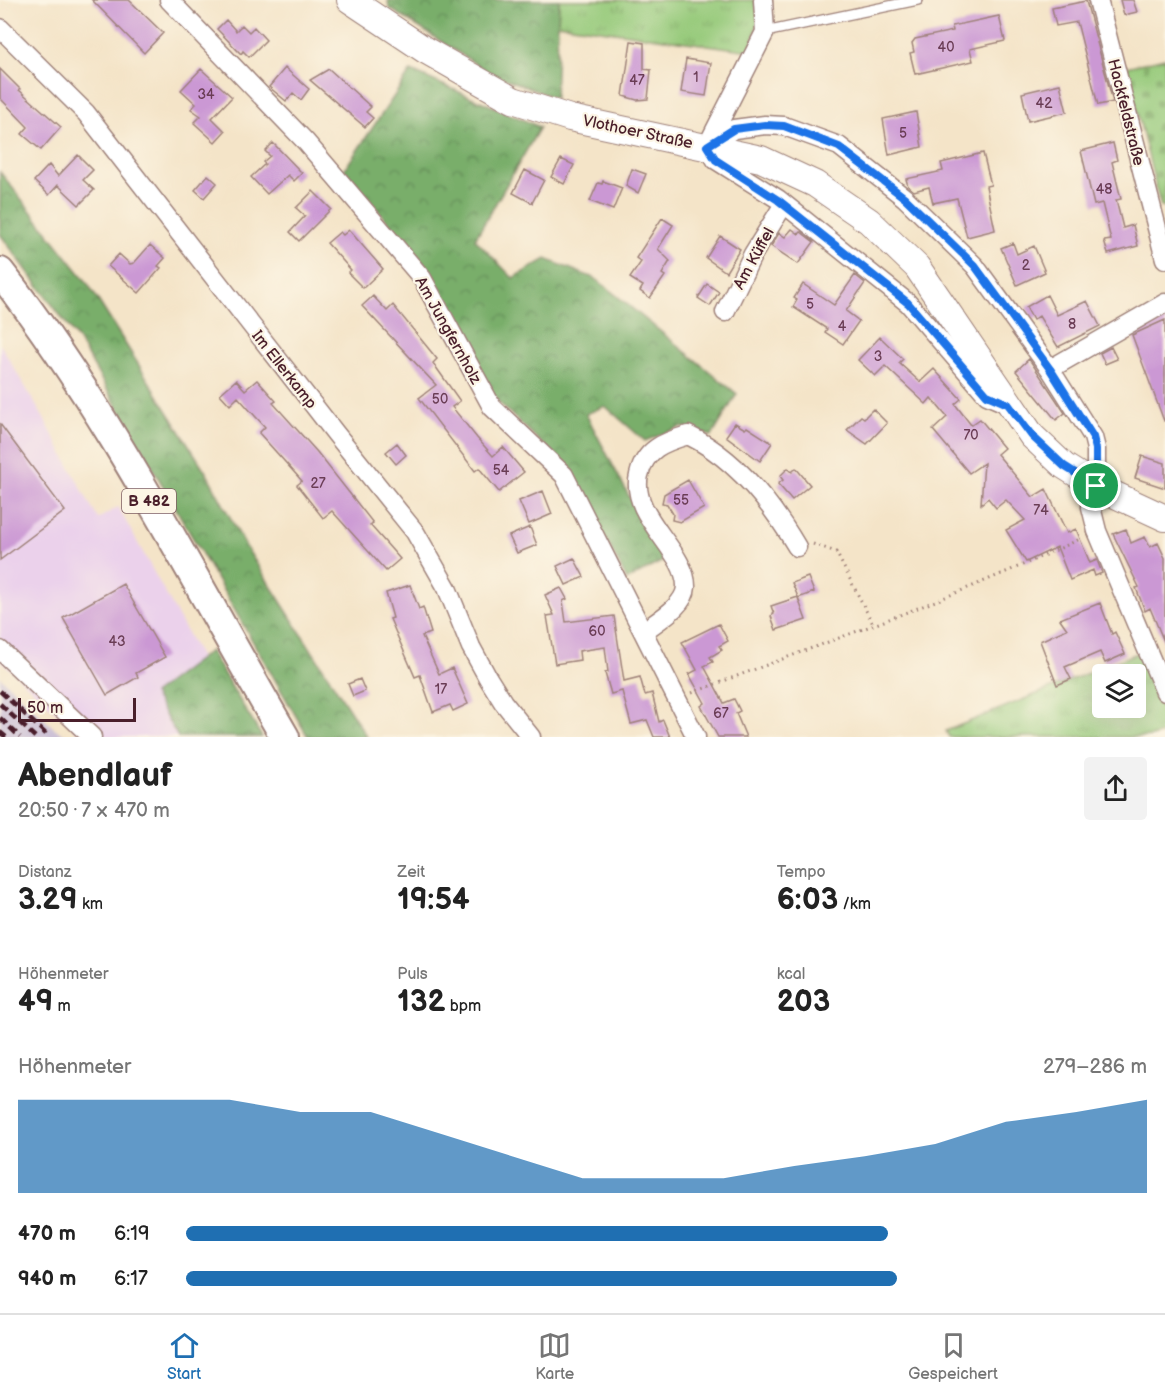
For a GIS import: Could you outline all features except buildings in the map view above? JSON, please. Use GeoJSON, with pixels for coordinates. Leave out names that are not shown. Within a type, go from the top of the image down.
{"type":"FeatureCollection","features":[{"type":"Feature","properties":{"kind":"main road","name":"B 482"},"geometry":{"type":"LineString","coordinates":[[0,272],[74,376],[144,492],[285,737]]}},
{"type":"Feature","properties":{"kind":"street","name":"Am Jungfernholz"},"geometry":{"type":"LineString","coordinates":[[169,0],[241,78],[306,142],[422,278],[492,406],[564,475],[696,737]]}},
{"type":"Feature","properties":{"kind":"street","name":"Vlothoer Straße"},"geometry":{"type":"LineString","coordinates":[[350,0],[425,50],[513,100],[570,117],[761,159],[815,184],[869,221],[917,267],[1008,404],[1032,436],[1064,466],[1096,486],[1165,518]]}},
{"type":"Feature","properties":{"kind":"street"},"geometry":{"type":"LineString","coordinates":[[707,146],[765,32],[763,0]]}},
{"type":"Feature","properties":{"kind":"street","name":"Hackfeldstraße"},"geometry":{"type":"LineString","coordinates":[[1098,0],[1165,260]]}},
{"type":"Feature","properties":{"kind":"street","name":"Im Ellerkamp"},"geometry":{"type":"LineString","coordinates":[[0,28],[86,113],[336,434],[416,532],[447,588],[471,647],[488,678],[503,702],[531,737]]}},
{"type":"Feature","properties":{"kind":"street"},"geometry":{"type":"LineString","coordinates":[[707,146],[734,129],[765,125],[784,126],[839,147],[905,198],[975,266],[1050,369],[1093,437],[1096,449],[1096,486],[1091,507],[1097,531],[1165,692]]}},
{"type":"Feature","properties":{"kind":"street"},"geometry":{"type":"LineString","coordinates":[[707,146],[716,160],[784,204],[908,303],[987,395],[1008,404]]}},
{"type":"Feature","properties":{"kind":"street","name":"Am Küffel"},"geometry":{"type":"LineString","coordinates":[[725,312],[753,254],[784,204]]}},
{"type":"Feature","properties":{"kind":"street"},"geometry":{"type":"LineString","coordinates":[[1050,369],[1165,303]]}},
{"type":"Feature","properties":{"kind":"street"},"geometry":{"type":"LineString","coordinates":[[643,633],[681,601],[686,587],[683,572],[642,506],[636,486],[643,460],[663,443],[688,435],[706,444],[751,484],[777,514],[797,547]]}},
{"type":"Feature","properties":{"kind":"street"},"geometry":{"type":"LineString","coordinates":[[0,650],[93,737]]}},
{"type":"Feature","properties":{"kind":"lane"},"geometry":{"type":"LineString","coordinates":[[765,32],[918,0]]}},
{"type":"Feature","properties":{"kind":"path"},"geometry":{"type":"LineString","coordinates":[[693,693],[874,627],[1027,564],[1097,531]]}},
{"type":"Feature","properties":{"kind":"path"},"geometry":{"type":"LineString","coordinates":[[797,547],[812,544],[836,552],[874,627]]}},
{"type":"Feature","properties":{"kind":"shaded area"},"geometry":{"type":"Polygon","coordinates":[[[0,344],[43,417],[98,519],[118,507],[201,658],[153,694],[178,737],[83,737],[0,660],[0,344]]]}},
{"type":"Feature","properties":{"kind":"shaded area"},"geometry":{"type":"Polygon","coordinates":[[[0,677],[53,727],[68,737],[0,737],[0,677]]]}},
{"type":"Feature","properties":{"kind":"green space"},"geometry":{"type":"Polygon","coordinates":[[[388,0],[559,0],[555,98],[490,73],[389,8],[388,0]]]}},
{"type":"Feature","properties":{"kind":"green space"},"geometry":{"type":"Polygon","coordinates":[[[559,0],[755,0],[759,19],[750,51],[558,24],[559,0]]]}},
{"type":"Feature","properties":{"kind":"green space"},"geometry":{"type":"Polygon","coordinates":[[[1165,58],[1165,207],[1161,207],[1126,67],[1165,58]]]}},
{"type":"Feature","properties":{"kind":"green space"},"geometry":{"type":"Polygon","coordinates":[[[411,71],[540,127],[475,239],[513,278],[546,259],[596,279],[737,394],[712,436],[681,427],[645,441],[605,406],[586,414],[663,561],[627,580],[569,469],[495,399],[428,269],[344,170],[411,71]]]}},
{"type":"Feature","properties":{"kind":"green space"},"geometry":{"type":"Polygon","coordinates":[[[0,172],[86,281],[207,474],[246,547],[367,737],[308,737],[79,341],[0,234],[0,172]]]}},
{"type":"Feature","properties":{"kind":"green space"},"geometry":{"type":"Polygon","coordinates":[[[210,651],[262,737],[178,737],[153,694],[210,651]]]}},
{"type":"Feature","properties":{"kind":"green space"},"geometry":{"type":"Polygon","coordinates":[[[1140,652],[1145,664],[1111,664],[1140,652]]]}},
{"type":"Feature","properties":{"kind":"green space"},"geometry":{"type":"Polygon","coordinates":[[[1146,666],[1165,711],[1165,733],[1150,737],[949,737],[946,731],[1092,672],[1092,718],[1146,718],[1146,666]]]}},
{"type":"Feature","properties":{"kind":"railway"},"geometry":{"type":"LineString","coordinates":[[0,691],[49,737]]}},
{"type":"Feature","properties":{"kind":"railway"},"geometry":{"type":"LineString","coordinates":[[0,704],[35,737]]}},
{"type":"Feature","properties":{"kind":"railway"},"geometry":{"type":"LineString","coordinates":[[0,718],[20,737]]}},
{"type":"Feature","properties":{"kind":"railway"},"geometry":{"type":"LineString","coordinates":[[0,732],[6,737]]}},
{"type":"Feature","properties":{"kind":"route"},"geometry":{"type":"LineString","coordinates":[[765,125],[784,126],[839,147],[905,198],[975,266],[1050,369],[1093,437],[1096,449],[1096,486],[1064,466],[1032,436],[1008,404],[987,395],[908,303],[778,200],[716,160],[707,146],[734,129],[765,125]]}}]}
